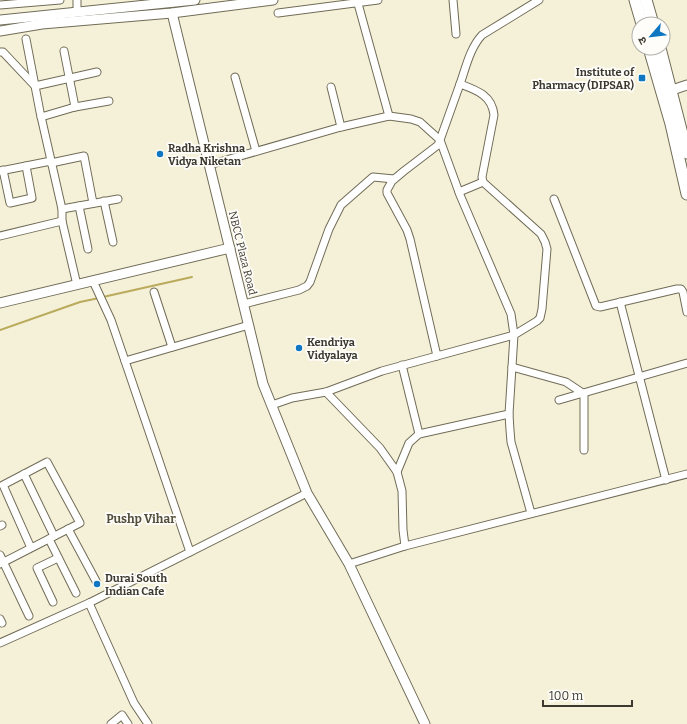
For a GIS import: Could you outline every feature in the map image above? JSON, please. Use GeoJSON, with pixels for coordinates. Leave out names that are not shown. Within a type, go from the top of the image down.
{"type":"FeatureCollection","features":[{"type":"Feature","properties":{"kind":"main road"},"geometry":{"type":"LineString","coordinates":[[635,0],[640,16]]}},
{"type":"Feature","properties":{"kind":"main road"},"geometry":{"type":"LineString","coordinates":[[646,0],[651,16]]}},
{"type":"Feature","properties":{"kind":"main road"},"geometry":{"type":"LineString","coordinates":[[651,56],[671,124],[687,194]]}},
{"type":"Feature","properties":{"kind":"main road"},"geometry":{"type":"LineString","coordinates":[[662,56],[687,152]]}},
{"type":"Feature","properties":{"kind":"street"},"geometry":{"type":"LineString","coordinates":[[4,3],[60,0]]}},
{"type":"Feature","properties":{"kind":"street"},"geometry":{"type":"LineString","coordinates":[[77,0],[77,12]]}},
{"type":"Feature","properties":{"kind":"street"},"geometry":{"type":"LineString","coordinates":[[0,20],[77,12],[122,4],[195,0]]}},
{"type":"Feature","properties":{"kind":"street"},"geometry":{"type":"LineString","coordinates":[[0,31],[42,24],[172,13],[273,0]]}},
{"type":"Feature","properties":{"kind":"street"},"geometry":{"type":"LineString","coordinates":[[278,13],[378,0]]}},
{"type":"Feature","properties":{"kind":"street"},"geometry":{"type":"LineString","coordinates":[[453,0],[456,34]]}},
{"type":"Feature","properties":{"kind":"street"},"geometry":{"type":"LineString","coordinates":[[437,356],[410,239],[407,230],[387,193],[388,186],[394,179],[438,145],[473,47],[477,40],[482,35],[539,0]]}},
{"type":"Feature","properties":{"kind":"street"},"geometry":{"type":"LineString","coordinates":[[357,2],[389,116]]}},
{"type":"Feature","properties":{"kind":"street","name":"NBCC Plaza Road"},"geometry":{"type":"LineString","coordinates":[[172,13],[263,384],[307,493],[349,564],[425,724]]}},
{"type":"Feature","properties":{"kind":"street"},"geometry":{"type":"LineString","coordinates":[[26,39],[41,117],[62,208],[62,221],[77,285]]}},
{"type":"Feature","properties":{"kind":"street"},"geometry":{"type":"LineString","coordinates":[[64,51],[75,108]]}},
{"type":"Feature","properties":{"kind":"street"},"geometry":{"type":"LineString","coordinates":[[0,52],[3,52],[35,86]]}},
{"type":"Feature","properties":{"kind":"street"},"geometry":{"type":"LineString","coordinates":[[35,86],[97,72]]}},
{"type":"Feature","properties":{"kind":"street"},"geometry":{"type":"LineString","coordinates":[[235,76],[256,151]]}},
{"type":"Feature","properties":{"kind":"street"},"geometry":{"type":"LineString","coordinates":[[272,405],[292,398],[326,392],[382,371],[514,335],[540,318],[547,249],[545,242],[541,234],[483,182],[482,177],[494,115],[493,108],[481,92],[460,84]]}},
{"type":"Feature","properties":{"kind":"street"},"geometry":{"type":"LineString","coordinates":[[672,90],[687,85]]}},
{"type":"Feature","properties":{"kind":"street"},"geometry":{"type":"LineString","coordinates":[[331,87],[341,127]]}},
{"type":"Feature","properties":{"kind":"street"},"geometry":{"type":"LineString","coordinates":[[41,117],[108,101]]}},
{"type":"Feature","properties":{"kind":"street"},"geometry":{"type":"LineString","coordinates":[[209,165],[341,127],[389,116],[411,119],[420,122],[440,140],[459,192],[511,314],[514,335],[509,414],[511,442],[531,513]]}},
{"type":"Feature","properties":{"kind":"street"},"geometry":{"type":"LineString","coordinates":[[26,166],[32,198],[10,203],[2,170],[84,156],[93,203]]}},
{"type":"Feature","properties":{"kind":"street"},"geometry":{"type":"LineString","coordinates":[[244,304],[299,290],[307,286],[317,264],[329,229],[341,205],[373,177],[394,179]]}},
{"type":"Feature","properties":{"kind":"street"},"geometry":{"type":"LineString","coordinates":[[459,192],[483,182]]}},
{"type":"Feature","properties":{"kind":"street"},"geometry":{"type":"LineString","coordinates":[[62,208],[118,199]]}},
{"type":"Feature","properties":{"kind":"street"},"geometry":{"type":"LineString","coordinates":[[554,199],[596,306],[600,307],[677,288],[681,289],[683,292],[687,312]]}},
{"type":"Feature","properties":{"kind":"street"},"geometry":{"type":"LineString","coordinates":[[104,201],[113,242]]}},
{"type":"Feature","properties":{"kind":"street"},"geometry":{"type":"LineString","coordinates":[[79,206],[88,249]]}},
{"type":"Feature","properties":{"kind":"street"},"geometry":{"type":"LineString","coordinates":[[0,236],[62,221]]}},
{"type":"Feature","properties":{"kind":"street"},"geometry":{"type":"LineString","coordinates":[[0,303],[230,248]]}},
{"type":"Feature","properties":{"kind":"street"},"geometry":{"type":"LineString","coordinates":[[93,281],[110,320],[125,361],[190,552]]}},
{"type":"Feature","properties":{"kind":"street"},"geometry":{"type":"LineString","coordinates":[[154,292],[172,347]]}},
{"type":"Feature","properties":{"kind":"street"},"geometry":{"type":"LineString","coordinates":[[620,302],[666,480]]}},
{"type":"Feature","properties":{"kind":"street"},"geometry":{"type":"LineString","coordinates":[[125,361],[249,325]]}},
{"type":"Feature","properties":{"kind":"street"},"geometry":{"type":"LineString","coordinates":[[559,400],[687,363]]}},
{"type":"Feature","properties":{"kind":"street"},"geometry":{"type":"LineString","coordinates":[[402,365],[419,434]]}},
{"type":"Feature","properties":{"kind":"street"},"geometry":{"type":"LineString","coordinates":[[512,367],[566,382],[584,394]]}},
{"type":"Feature","properties":{"kind":"street"},"geometry":{"type":"LineString","coordinates":[[326,392],[380,448],[397,472],[402,491],[405,546]]}},
{"type":"Feature","properties":{"kind":"street"},"geometry":{"type":"LineString","coordinates":[[584,394],[584,450]]}},
{"type":"Feature","properties":{"kind":"street"},"geometry":{"type":"LineString","coordinates":[[397,472],[408,443],[419,434],[509,414]]}},
{"type":"Feature","properties":{"kind":"street"},"geometry":{"type":"LineString","coordinates":[[29,616],[1,560],[31,548],[80,523],[47,462],[2,485],[31,548]]}},
{"type":"Feature","properties":{"kind":"street"},"geometry":{"type":"LineString","coordinates":[[24,474],[52,537],[58,558],[76,593]]}},
{"type":"Feature","properties":{"kind":"street"},"geometry":{"type":"LineString","coordinates":[[349,564],[405,546],[687,474]]}},
{"type":"Feature","properties":{"kind":"street"},"geometry":{"type":"LineString","coordinates":[[0,642],[89,603],[307,493]]}},
{"type":"Feature","properties":{"kind":"street"},"geometry":{"type":"LineString","coordinates":[[68,529],[96,581]]}},
{"type":"Feature","properties":{"kind":"street"},"geometry":{"type":"LineString","coordinates":[[54,602],[37,568],[58,558]]}},
{"type":"Feature","properties":{"kind":"street"},"geometry":{"type":"LineString","coordinates":[[89,603],[134,703],[148,724]]}},
{"type":"Feature","properties":{"kind":"street"},"geometry":{"type":"LineString","coordinates":[[111,724],[122,715],[128,724]]}},
{"type":"Feature","properties":{"kind":"waterway"},"geometry":{"type":"LineString","coordinates":[[103,297],[192,277]]}},
{"type":"Feature","properties":{"kind":"waterway"},"geometry":{"type":"LineString","coordinates":[[0,330],[80,302],[99,298]]}},
{"type":"Feature","properties":{"kind":"place","name":"Institute of Pharmacy (DIPSAR)"},"geometry":{"type":"Point","coordinates":[642,78]}},
{"type":"Feature","properties":{"kind":"place","name":"Radha Krishna Vidya Niketan"},"geometry":{"type":"Point","coordinates":[160,154]}},
{"type":"Feature","properties":{"kind":"place","name":"Kendriya Vidyalaya"},"geometry":{"type":"Point","coordinates":[299,348]}},
{"type":"Feature","properties":{"kind":"place","name":"Durai South Indian Cafe"},"geometry":{"type":"Point","coordinates":[97,584]}},
{"type":"Feature","properties":{"kind":"district","name":"Pushp Vihar"},"geometry":{"type":"Point","coordinates":[141,519]}}]}
